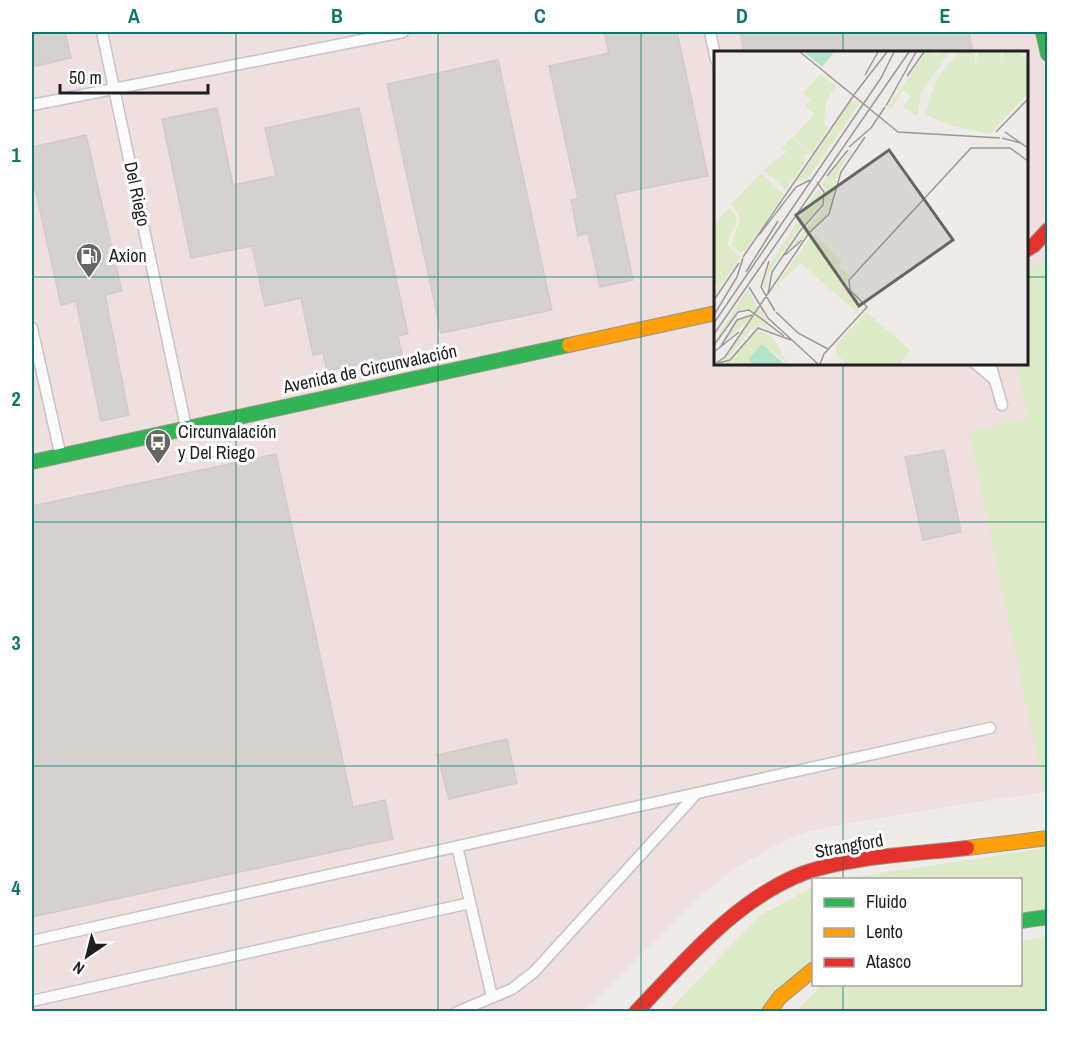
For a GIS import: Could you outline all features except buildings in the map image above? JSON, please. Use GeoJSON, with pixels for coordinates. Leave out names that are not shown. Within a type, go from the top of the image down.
{"type":"FeatureCollection","features":[{"type":"Feature","properties":{"kind":"street"},"geometry":{"type":"LineString","coordinates":[[1043,32],[1047,54]]}},
{"type":"Feature","properties":{"kind":"street"},"geometry":{"type":"LineString","coordinates":[[1028,249],[1047,230]]}},
{"type":"Feature","properties":{"kind":"street","name":"Avenida de Circunvalación"},"geometry":{"type":"LineString","coordinates":[[32,462],[60,454],[714,313]]}},
{"type":"Feature","properties":{"kind":"street","name":"Strangford"},"geometry":{"type":"LineString","coordinates":[[636,1011],[708,938],[770,891],[817,868],[1047,838]]}},
{"type":"Feature","properties":{"kind":"street"},"geometry":{"type":"LineString","coordinates":[[1022,921],[1047,917]]}},
{"type":"Feature","properties":{"kind":"street"},"geometry":{"type":"LineString","coordinates":[[770,1011],[780,997],[812,970]]}},
{"type":"Feature","properties":{"kind":"lane","name":"Del Riego"},"geometry":{"type":"LineString","coordinates":[[102,32],[186,427]]}},
{"type":"Feature","properties":{"kind":"lane"},"geometry":{"type":"LineString","coordinates":[[32,105],[403,32]]}},
{"type":"Feature","properties":{"kind":"lane"},"geometry":{"type":"LineString","coordinates":[[710,32],[714,51]]}},
{"type":"Feature","properties":{"kind":"lane"},"geometry":{"type":"LineString","coordinates":[[32,328],[60,454]]}},
{"type":"Feature","properties":{"kind":"lane"},"geometry":{"type":"LineString","coordinates":[[976,364],[994,380]]}},
{"type":"Feature","properties":{"kind":"lane"},"geometry":{"type":"LineString","coordinates":[[990,364],[1002,405]]}},
{"type":"Feature","properties":{"kind":"lane"},"geometry":{"type":"LineString","coordinates":[[32,941],[990,728]]}},
{"type":"Feature","properties":{"kind":"lane"},"geometry":{"type":"LineString","coordinates":[[457,1011],[512,989],[534,972],[697,793]]}},
{"type":"Feature","properties":{"kind":"lane"},"geometry":{"type":"LineString","coordinates":[[457,846],[492,997]]}},
{"type":"Feature","properties":{"kind":"lane"},"geometry":{"type":"LineString","coordinates":[[32,1000],[470,903]]}},
{"type":"Feature","properties":{"kind":"shaded area"},"geometry":{"type":"Polygon","coordinates":[[[32,32],[1047,32],[1047,791],[808,831],[778,844],[736,868],[697,898],[585,1011],[32,1011],[32,32]]]}},
{"type":"Feature","properties":{"kind":"green space"},"geometry":{"type":"Polygon","coordinates":[[[1047,258],[1047,807],[969,432],[1028,418],[1015,364],[1028,364],[1028,271],[1047,258]]]}},
{"type":"Feature","properties":{"kind":"green space"},"geometry":{"type":"Polygon","coordinates":[[[1047,848],[1047,909],[1022,913],[1022,878],[848,878],[1047,848]]]}},
{"type":"Feature","properties":{"kind":"green space"},"geometry":{"type":"Polygon","coordinates":[[[812,888],[812,959],[762,1011],[667,1012],[761,915],[812,888]]]}},
{"type":"Feature","properties":{"kind":"green space"},"geometry":{"type":"Polygon","coordinates":[[[1047,936],[1047,1009],[1041,1011],[796,1011],[821,986],[1022,986],[1022,941],[1047,936]]]}},
{"type":"Feature","properties":{"kind":"traffic: fast"},"geometry":{"type":"LineString","coordinates":[[1043,32],[1048,54]]}},
{"type":"Feature","properties":{"kind":"traffic: fast"},"geometry":{"type":"LineString","coordinates":[[32,462],[569,345]]}},
{"type":"Feature","properties":{"kind":"traffic: fast"},"geometry":{"type":"LineString","coordinates":[[1022,921],[1048,917]]}},
{"type":"Feature","properties":{"kind":"traffic: slow"},"geometry":{"type":"LineString","coordinates":[[569,345],[714,313]]}},
{"type":"Feature","properties":{"kind":"traffic: slow"},"geometry":{"type":"LineString","coordinates":[[967,848],[1048,838]]}},
{"type":"Feature","properties":{"kind":"traffic: slow"},"geometry":{"type":"LineString","coordinates":[[769,1012],[780,997],[812,971]]}},
{"type":"Feature","properties":{"kind":"traffic: jam"},"geometry":{"type":"LineString","coordinates":[[1028,249],[1048,230]]}},
{"type":"Feature","properties":{"kind":"traffic: jam"},"geometry":{"type":"LineString","coordinates":[[636,1012],[713,933],[734,915],[779,884],[804,873],[843,863],[884,856],[967,848]]}},
{"type":"Feature","properties":{"kind":"place","name":"Axion"},"geometry":{"type":"Point","coordinates":[89,279]}},
{"type":"Feature","properties":{"kind":"place","name":"Circunvalación y Del Riego"},"geometry":{"type":"Point","coordinates":[158,465]}}]}
